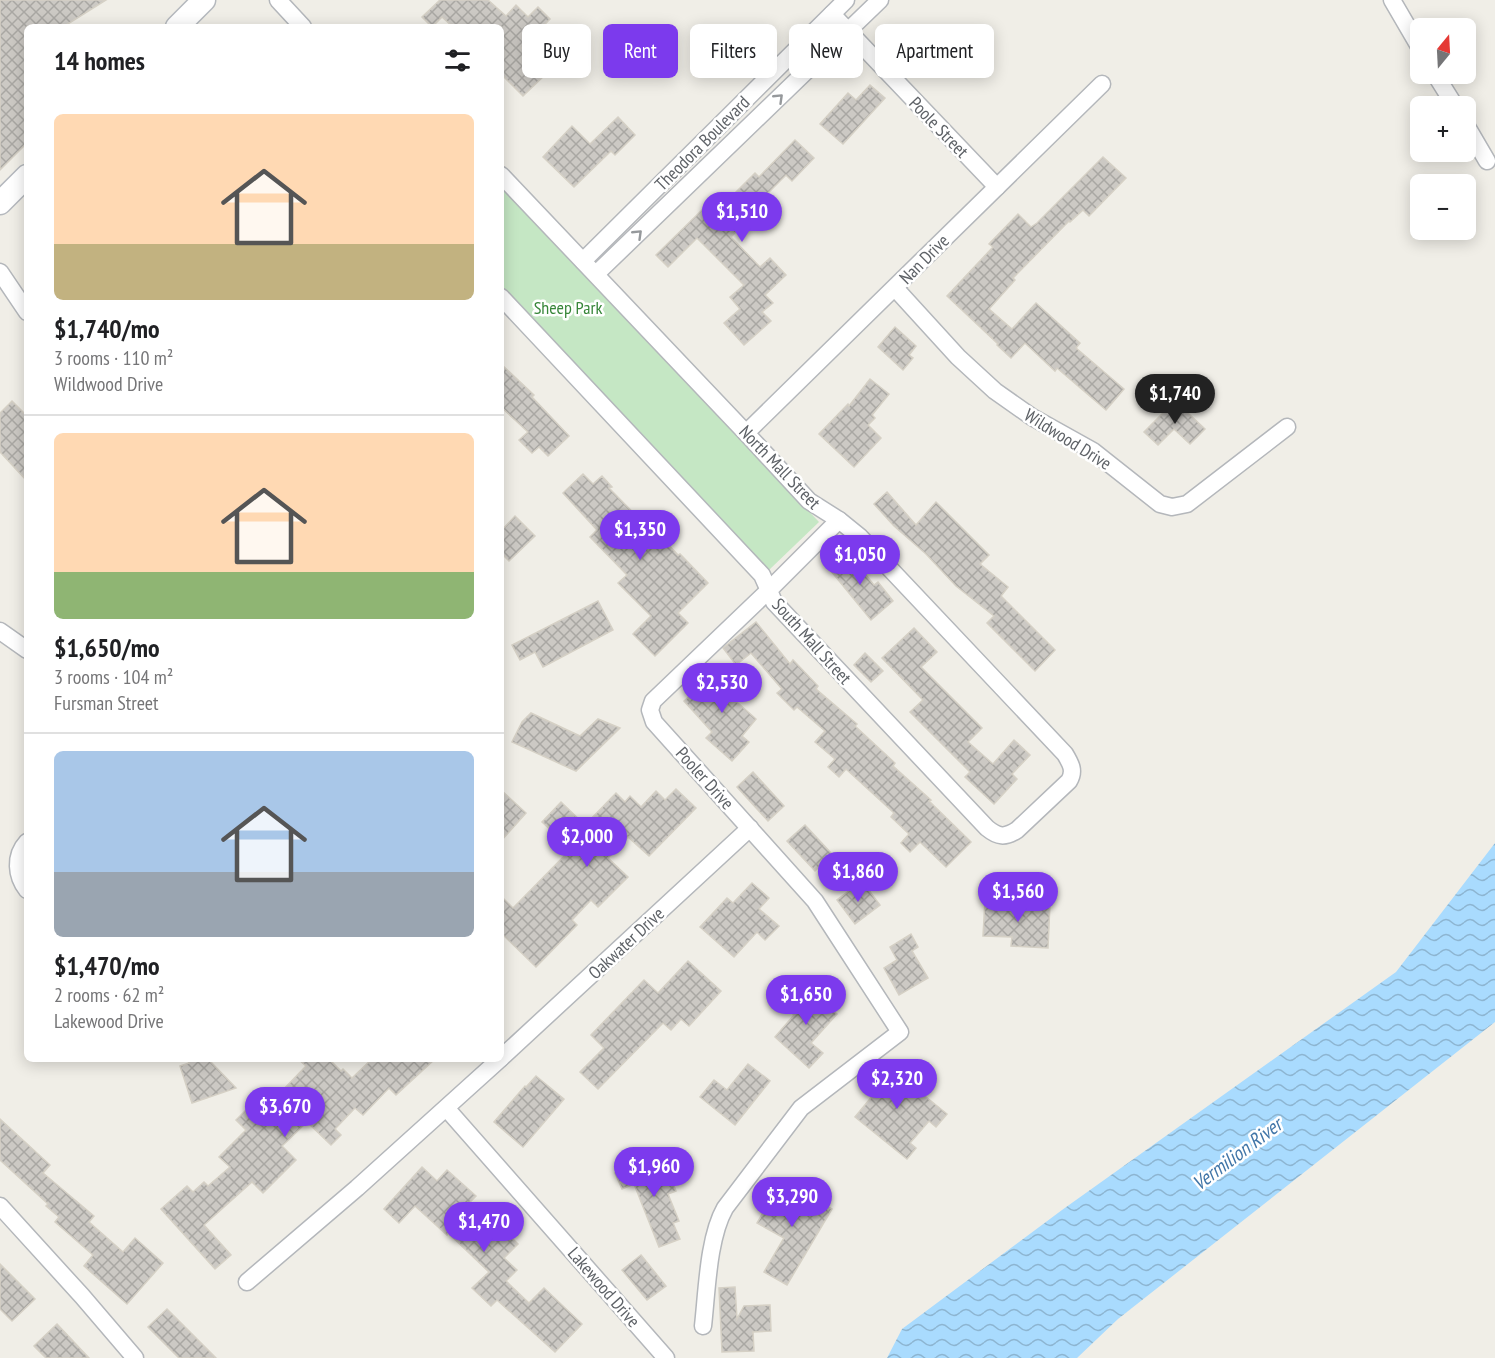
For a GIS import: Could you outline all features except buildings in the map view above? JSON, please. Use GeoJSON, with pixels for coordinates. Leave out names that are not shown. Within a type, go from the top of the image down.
{"type":"FeatureCollection","features":[{"type":"Feature","properties":{"kind":"main road"},"geometry":{"type":"LineString","coordinates":[[180,24],[204,0]]}},
{"type":"Feature","properties":{"kind":"main road"},"geometry":{"type":"LineString","coordinates":[[0,202],[24,179]]}},
{"type":"Feature","properties":{"kind":"street"},"geometry":{"type":"LineString","coordinates":[[278,0],[300,24]]}},
{"type":"Feature","properties":{"kind":"street","name":"Theodora Boulevard"},"geometry":{"type":"LineString","coordinates":[[584,261],[846,0]]}},
{"type":"Feature","properties":{"kind":"street","name":"Theodora Boulevard"},"geometry":{"type":"LineString","coordinates":[[855,24],[880,0]]}},
{"type":"Feature","properties":{"kind":"street"},"geometry":{"type":"LineString","coordinates":[[1392,0],[1410,31]]}},
{"type":"Feature","properties":{"kind":"street","name":"Poole Street"},"geometry":{"type":"LineString","coordinates":[[832,14],[841,24]]}},
{"type":"Feature","properties":{"kind":"street","name":"Poole Street"},"geometry":{"type":"LineString","coordinates":[[863,47],[997,188]]}},
{"type":"Feature","properties":{"kind":"street","name":"Theodora Boulevard"},"geometry":{"type":"LineString","coordinates":[[596,274],[799,78]]}},
{"type":"Feature","properties":{"kind":"street","name":"Nan Drive"},"geometry":{"type":"LineString","coordinates":[[746,433],[1102,84]]}},
{"type":"Feature","properties":{"kind":"street"},"geometry":{"type":"LineString","coordinates":[[1476,142],[1487,161]]}},
{"type":"Feature","properties":{"kind":"street","name":"North Mall Street"},"geometry":{"type":"LineString","coordinates":[[504,178],[808,501],[852,529],[1065,754],[1073,769],[1072,776],[1040,808]]}},
{"type":"Feature","properties":{"kind":"street"},"geometry":{"type":"LineString","coordinates":[[0,272],[24,308]]}},
{"type":"Feature","properties":{"kind":"street","name":"Wildwood Drive"},"geometry":{"type":"LineString","coordinates":[[895,288],[958,357],[995,391],[1032,417],[1093,451],[1160,504],[1172,507],[1187,504],[1287,427]]}},
{"type":"Feature","properties":{"kind":"street","name":"South Mall Street"},"geometry":{"type":"LineString","coordinates":[[504,300],[762,575],[774,602],[993,833],[1009,835],[1040,808]]}},
{"type":"Feature","properties":{"kind":"street","name":"Pooler Drive"},"geometry":{"type":"LineString","coordinates":[[703,1326],[716,1226],[725,1208],[801,1108],[900,1032],[815,901],[654,722],[650,710],[653,701],[840,520]]}},
{"type":"Feature","properties":{"kind":"street"},"geometry":{"type":"LineString","coordinates":[[0,631],[24,648]]}},
{"type":"Feature","properties":{"kind":"street","name":"Oakwater Drive"},"geometry":{"type":"LineString","coordinates":[[504,1056],[750,828]]}},
{"type":"Feature","properties":{"kind":"street"},"geometry":{"type":"LineString","coordinates":[[24,846],[20,852],[18,868],[24,886]]}},
{"type":"Feature","properties":{"kind":"street","name":"Oakwater Drive"},"geometry":{"type":"LineString","coordinates":[[248,1282],[498,1062]]}},
{"type":"Feature","properties":{"kind":"street","name":"Lakewood Drive"},"geometry":{"type":"LineString","coordinates":[[447,1109],[666,1358]]}},
{"type":"Feature","properties":{"kind":"street"},"geometry":{"type":"LineString","coordinates":[[0,1206],[135,1358]]}},
{"type":"Feature","properties":{"kind":"green space","name":"Sheep Park"},"geometry":{"type":"Polygon","coordinates":[[[504,189],[819,522],[769,570],[504,290],[504,189]]]}},
{"type":"Feature","properties":{"kind":"water","name":"Vermilion River"},"geometry":{"type":"Polygon","coordinates":[[[1495,843],[1495,1022],[1118,1319],[1077,1358],[887,1358],[902,1329],[1062,1210],[1396,972],[1495,843]]]}}]}
